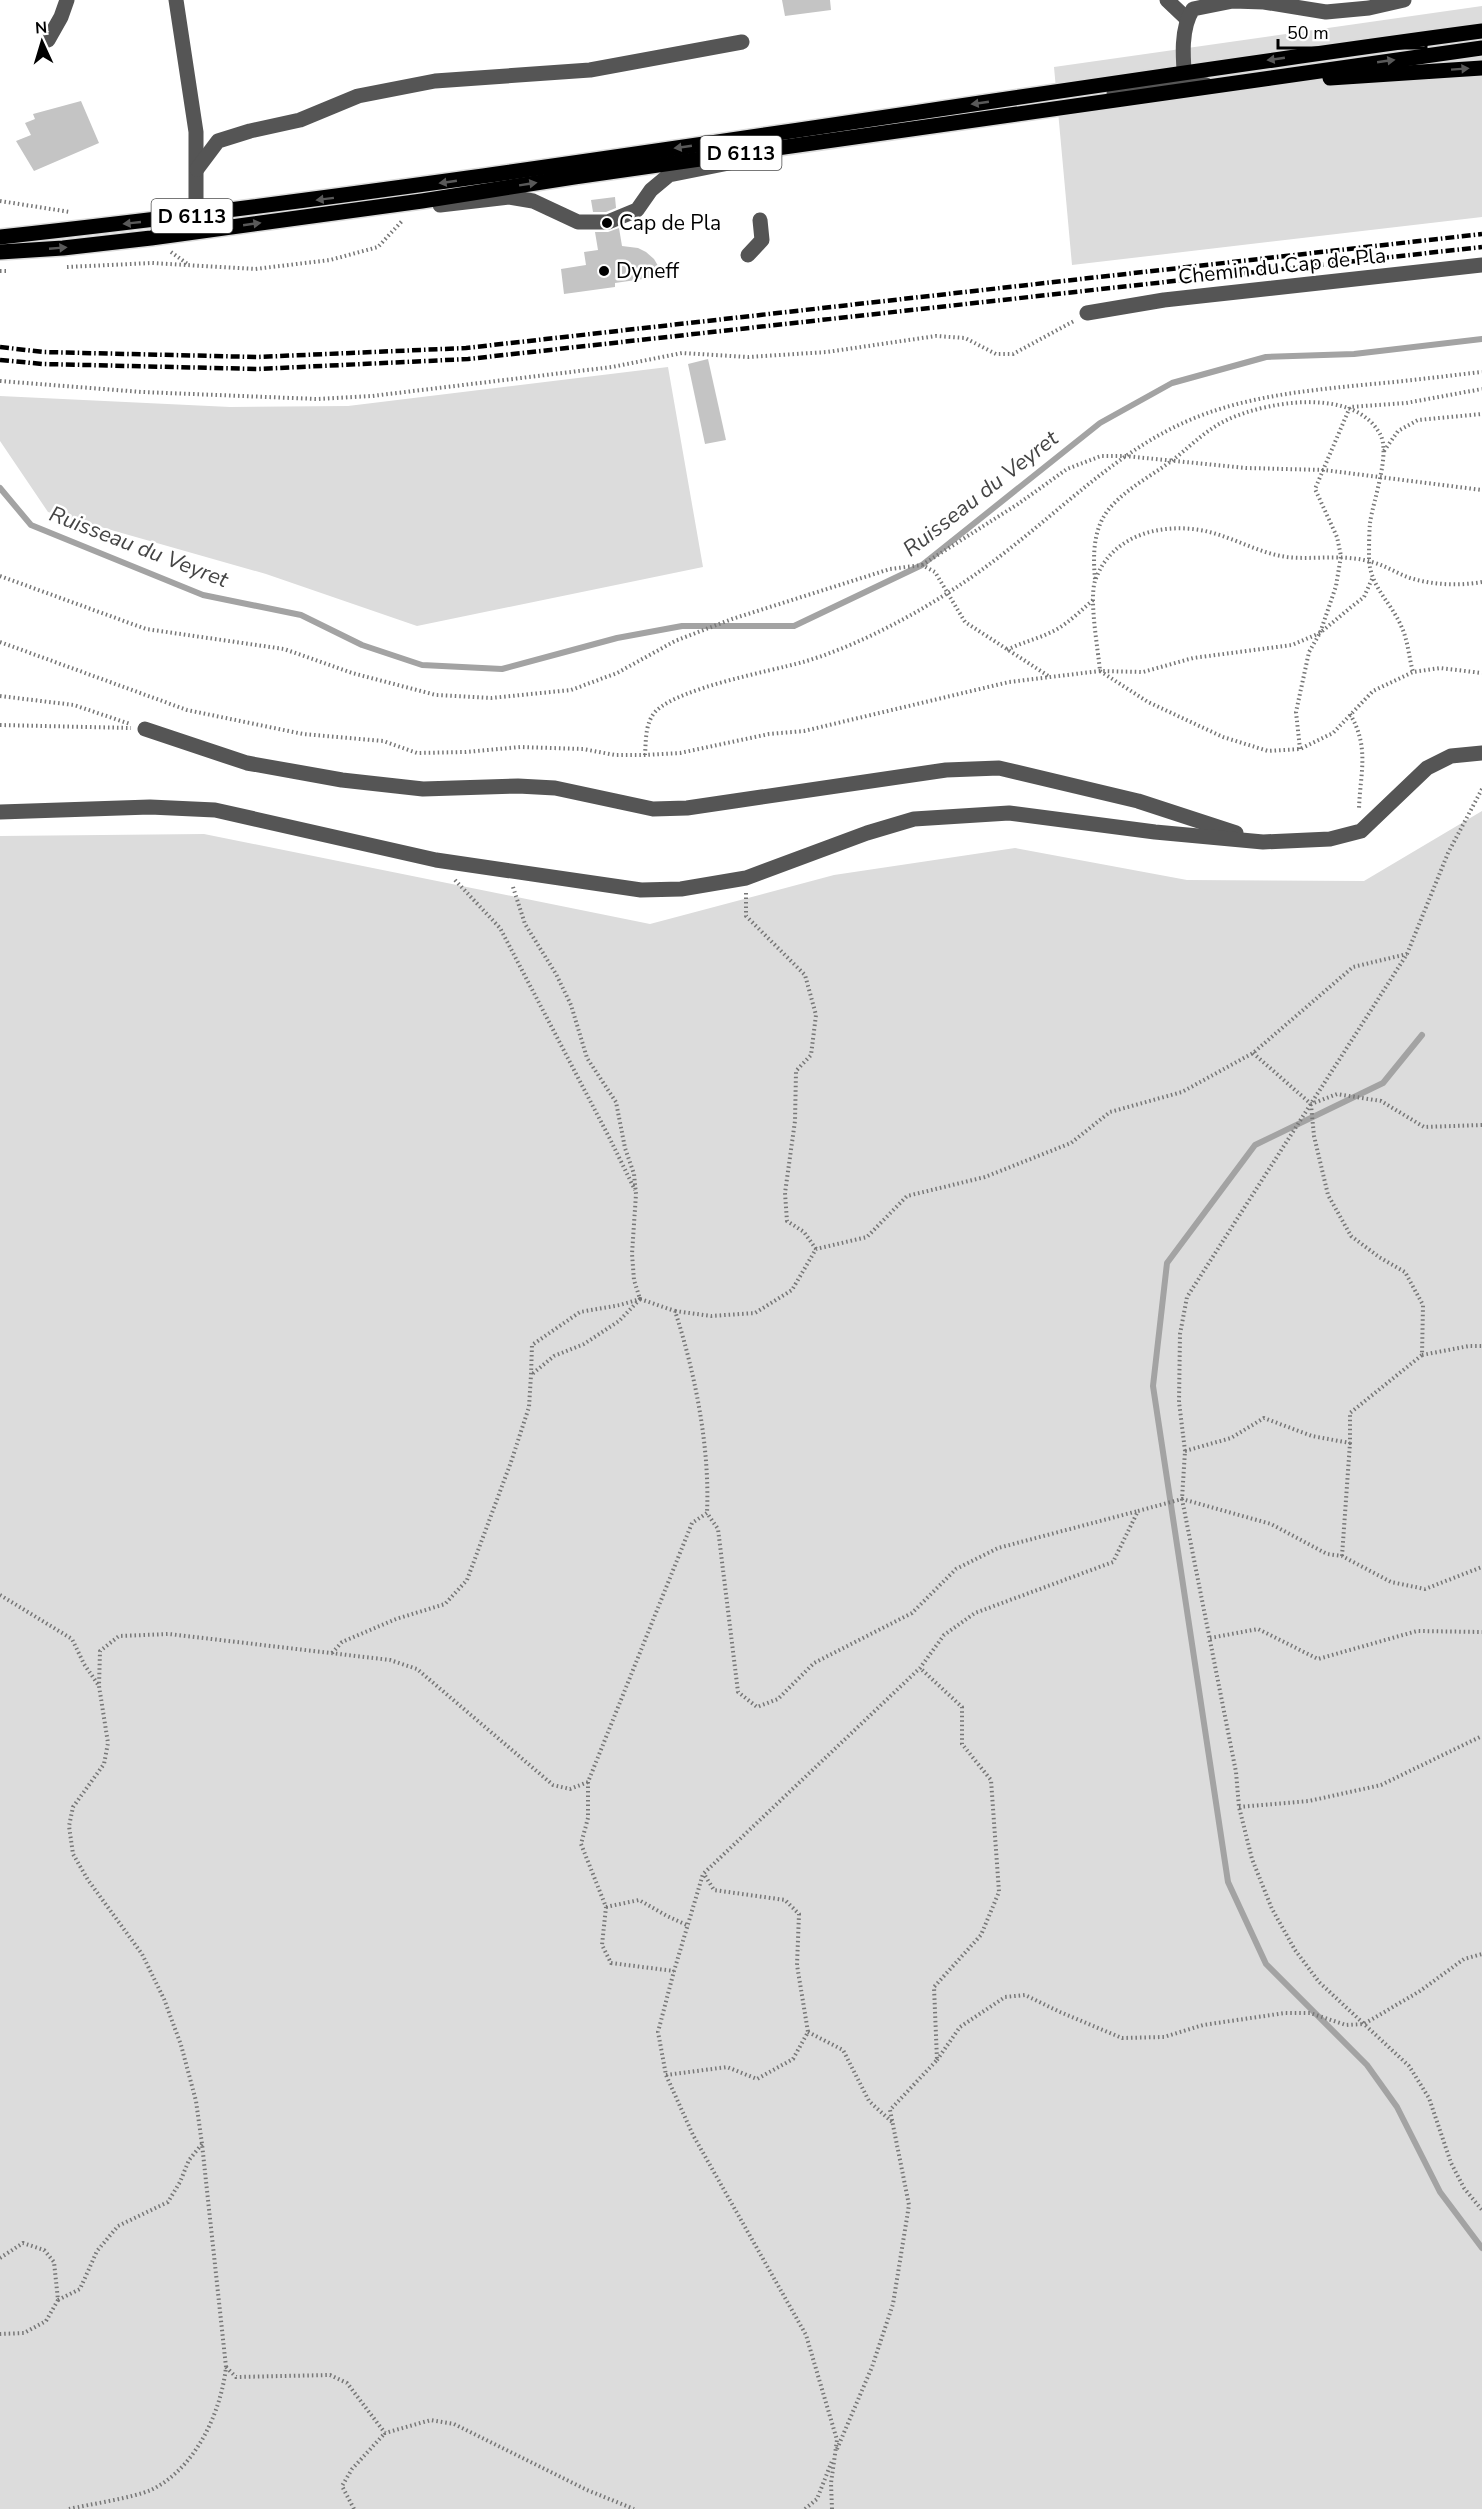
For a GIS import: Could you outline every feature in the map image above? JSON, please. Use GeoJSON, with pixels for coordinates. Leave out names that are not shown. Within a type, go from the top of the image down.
{"type":"FeatureCollection","features":[{"type":"Feature","properties":{"kind":"main road"},"geometry":{"type":"LineString","coordinates":[[1355,48],[1482,25]]}},
{"type":"Feature","properties":{"kind":"main road","name":"D 6113"},"geometry":{"type":"LineString","coordinates":[[0,237],[196,216],[383,192],[1184,77],[1355,48],[1482,31]]}},
{"type":"Feature","properties":{"kind":"main road","name":"D 6113"},"geometry":{"type":"LineString","coordinates":[[0,252],[63,248],[275,221],[1482,48]]}},
{"type":"Feature","properties":{"kind":"main road"},"geometry":{"type":"LineString","coordinates":[[1213,86],[1482,68]]}},
{"type":"Feature","properties":{"kind":"street"},"geometry":{"type":"LineString","coordinates":[[48,40],[61,17],[67,0]]}},
{"type":"Feature","properties":{"kind":"street"},"geometry":{"type":"LineString","coordinates":[[176,0],[196,132],[196,216]]}},
{"type":"Feature","properties":{"kind":"street"},"geometry":{"type":"LineString","coordinates":[[1167,0],[1191,9],[1233,1],[1264,2],[1326,12],[1369,8],[1404,0]]}},
{"type":"Feature","properties":{"kind":"street"},"geometry":{"type":"LineString","coordinates":[[1184,77],[1185,33],[1191,9]]}},
{"type":"Feature","properties":{"kind":"street"},"geometry":{"type":"LineString","coordinates":[[197,169],[218,141],[300,120],[358,96],[435,81],[590,70],[742,42]]}},
{"type":"Feature","properties":{"kind":"street"},"geometry":{"type":"LineString","coordinates":[[880,133],[1184,77],[1213,86]]}},
{"type":"Feature","properties":{"kind":"street"},"geometry":{"type":"LineString","coordinates":[[275,221],[509,197],[533,201],[578,222],[608,222],[637,210],[651,190],[669,175],[864,136]]}},
{"type":"Feature","properties":{"kind":"street"},"geometry":{"type":"LineString","coordinates":[[748,255],[762,240],[760,220]]}},
{"type":"Feature","properties":{"kind":"street","name":"Chemin du Cap de Pla"},"geometry":{"type":"LineString","coordinates":[[1087,313],[1164,300],[1482,265]]}},
{"type":"Feature","properties":{"kind":"street"},"geometry":{"type":"LineString","coordinates":[[145,729],[247,763],[342,780],[423,789],[518,786],[555,788],[653,808],[687,808],[946,770],[999,768],[1138,801],[1263,842]]}},
{"type":"Feature","properties":{"kind":"street"},"geometry":{"type":"LineString","coordinates":[[0,812],[150,807],[215,810],[436,860],[641,890],[681,889],[746,878],[867,833],[914,819],[1009,813],[1155,832],[1263,842],[1330,839],[1361,831],[1427,768],[1451,756],[1482,753]]}},
{"type":"Feature","properties":{"kind":"path"},"geometry":{"type":"LineString","coordinates":[[0,201],[68,210],[94,227]]}},
{"type":"Feature","properties":{"kind":"path"},"geometry":{"type":"LineString","coordinates":[[56,267],[153,263],[255,269],[330,260],[378,247],[414,208]]}},
{"type":"Feature","properties":{"kind":"path"},"geometry":{"type":"LineString","coordinates":[[0,272],[11,271]]}},
{"type":"Feature","properties":{"kind":"path"},"geometry":{"type":"LineString","coordinates":[[0,381],[142,392],[294,398],[372,396],[612,367],[682,353],[748,357],[827,352],[936,336],[965,338],[996,354],[1013,354],[1087,313]]}},
{"type":"Feature","properties":{"kind":"path"},"geometry":{"type":"LineString","coordinates":[[645,755],[646,733],[650,719],[657,710],[665,705],[698,690],[805,661],[850,645],[949,594],[1011,548],[1125,456],[1156,436],[1196,417],[1260,398],[1307,390],[1482,372]]}},
{"type":"Feature","properties":{"kind":"path"},"geometry":{"type":"LineString","coordinates":[[1100,671],[1094,600],[1095,540],[1106,514],[1126,493],[1193,442],[1228,420],[1263,408],[1288,404],[1322,403],[1350,407],[1406,402],[1482,389]]}},
{"type":"Feature","properties":{"kind":"path"},"geometry":{"type":"LineString","coordinates":[[1350,407],[1368,419],[1381,434],[1384,451],[1370,524],[1369,561],[1372,579],[1402,628],[1413,672]]}},
{"type":"Feature","properties":{"kind":"path"},"geometry":{"type":"LineString","coordinates":[[1300,749],[1296,712],[1309,652],[1320,633],[1336,586],[1341,556],[1337,537],[1315,489],[1350,407]]}},
{"type":"Feature","properties":{"kind":"path"},"geometry":{"type":"LineString","coordinates":[[1384,451],[1398,431],[1418,420],[1482,414]]}},
{"type":"Feature","properties":{"kind":"path"},"geometry":{"type":"LineString","coordinates":[[0,576],[146,629],[284,649],[352,673],[436,695],[491,698],[571,690],[617,673],[675,641],[732,619],[890,569],[922,565],[1018,504],[1067,469],[1101,456],[1125,456],[1246,468],[1324,470],[1482,490]]}},
{"type":"Feature","properties":{"kind":"path"},"geometry":{"type":"LineString","coordinates":[[1095,582],[1107,556],[1117,547],[1135,537],[1154,531],[1179,529],[1201,530],[1286,557],[1341,556],[1369,561],[1411,578],[1440,583],[1482,582]]}},
{"type":"Feature","properties":{"kind":"path"},"geometry":{"type":"LineString","coordinates":[[922,565],[935,572],[964,622],[1050,677]]}},
{"type":"Feature","properties":{"kind":"path"},"geometry":{"type":"LineString","coordinates":[[0,642],[187,710],[303,734],[383,741],[417,753],[466,752],[520,747],[583,749],[615,755],[645,755],[680,753],[761,736],[804,731],[1009,682],[1100,671],[1143,672],[1193,658],[1292,645],[1320,633],[1364,597],[1372,579]]}},
{"type":"Feature","properties":{"kind":"path"},"geometry":{"type":"LineString","coordinates":[[1007,650],[1021,642],[1047,634],[1071,620],[1094,600]]}},
{"type":"Feature","properties":{"kind":"path"},"geometry":{"type":"LineString","coordinates":[[1100,671],[1148,702],[1223,738],[1268,751],[1300,749],[1333,733],[1373,691],[1413,672],[1440,668],[1482,673]]}},
{"type":"Feature","properties":{"kind":"path"},"geometry":{"type":"LineString","coordinates":[[0,696],[74,705],[145,729]]}},
{"type":"Feature","properties":{"kind":"path"},"geometry":{"type":"LineString","coordinates":[[1350,714],[1358,728],[1362,742],[1364,773],[1359,806],[1361,831]]}},
{"type":"Feature","properties":{"kind":"path"},"geometry":{"type":"LineString","coordinates":[[0,725],[145,729]]}},
{"type":"Feature","properties":{"kind":"path"},"geometry":{"type":"LineString","coordinates":[[1482,789],[1448,853],[1407,954],[1187,1297],[1180,1334],[1179,1402],[1185,1452],[1182,1499],[1236,1772],[1239,1807],[1252,1859],[1268,1899],[1295,1950],[1319,1982],[1409,2066],[1429,2098],[1451,2163],[1464,2188],[1482,2210]]}},
{"type":"Feature","properties":{"kind":"path"},"geometry":{"type":"LineString","coordinates":[[436,860],[500,928],[610,1139],[636,1194]]}},
{"type":"Feature","properties":{"kind":"path"},"geometry":{"type":"LineString","coordinates":[[507,871],[525,924],[556,974],[571,1005],[587,1058],[616,1102],[625,1148],[634,1174],[636,1194],[632,1254],[634,1280],[640,1299]]}},
{"type":"Feature","properties":{"kind":"path"},"geometry":{"type":"LineString","coordinates":[[746,878],[746,916],[805,975],[816,1015],[811,1055],[796,1071],[795,1121],[785,1193],[787,1221],[804,1232],[816,1250]]}},
{"type":"Feature","properties":{"kind":"path"},"geometry":{"type":"LineString","coordinates":[[332,1653],[342,1642],[396,1619],[445,1604],[467,1581],[512,1462],[529,1407],[532,1345],[580,1312],[640,1299],[675,1311],[711,1316],[754,1313],[792,1290],[816,1250],[867,1237],[907,1196],[986,1177],[1071,1143],[1110,1112],[1182,1092],[1252,1053],[1353,967],[1407,954]]}},
{"type":"Feature","properties":{"kind":"path"},"geometry":{"type":"LineString","coordinates":[[1252,1053],[1311,1104],[1314,1136],[1328,1195],[1351,1236],[1379,1257],[1405,1272],[1423,1305],[1422,1355]]}},
{"type":"Feature","properties":{"kind":"path"},"geometry":{"type":"LineString","coordinates":[[1311,1104],[1337,1094],[1381,1101],[1424,1128],[1482,1125]]}},
{"type":"Feature","properties":{"kind":"path"},"geometry":{"type":"LineString","coordinates":[[531,1375],[554,1356],[584,1344],[619,1321],[640,1299]]}},
{"type":"Feature","properties":{"kind":"path"},"geometry":{"type":"LineString","coordinates":[[675,1311],[687,1348],[708,1473],[707,1513],[718,1529],[738,1692],[757,1707],[778,1699],[814,1663],[912,1613],[956,1569],[998,1548],[1182,1499],[1271,1524],[1327,1554],[1341,1556],[1391,1582],[1425,1589],[1482,1566]]}},
{"type":"Feature","properties":{"kind":"path"},"geometry":{"type":"LineString","coordinates":[[1341,1556],[1350,1443],[1350,1413],[1422,1355],[1469,1346],[1482,1346]]}},
{"type":"Feature","properties":{"kind":"path"},"geometry":{"type":"LineString","coordinates":[[1185,1452],[1231,1438],[1264,1418],[1312,1436],[1350,1443]]}},
{"type":"Feature","properties":{"kind":"path"},"geometry":{"type":"LineString","coordinates":[[832,2509],[831,2483],[837,2440],[806,2335],[693,2135],[666,2074],[658,2032],[703,1874],[920,1668],[944,1635],[975,1613],[1113,1562],[1138,1511]]}},
{"type":"Feature","properties":{"kind":"path"},"geometry":{"type":"LineString","coordinates":[[674,1971],[611,1963],[602,1945],[606,1907],[581,1844],[588,1818],[588,1782],[692,1523],[707,1513]]}},
{"type":"Feature","properties":{"kind":"path"},"geometry":{"type":"LineString","coordinates":[[0,1595],[72,1639],[84,1664],[99,1686]]}},
{"type":"Feature","properties":{"kind":"path"},"geometry":{"type":"LineString","coordinates":[[1210,1638],[1258,1629],[1318,1659],[1417,1631],[1482,1632]]}},
{"type":"Feature","properties":{"kind":"path"},"geometry":{"type":"LineString","coordinates":[[69,2509],[150,2490],[171,2477],[191,2455],[214,2418],[223,2391],[226,2367],[202,2144],[193,2090],[181,2045],[164,1999],[142,1954],[88,1880],[74,1854],[69,1826],[73,1807],[104,1764],[108,1743],[99,1686],[100,1651],[119,1636],[169,1634],[390,1660],[417,1669],[553,1785],[570,1789],[588,1782]]}},
{"type":"Feature","properties":{"kind":"path"},"geometry":{"type":"LineString","coordinates":[[920,1668],[962,1707],[963,1744],[991,1780],[999,1892],[981,1935],[934,1987],[937,2060]]}},
{"type":"Feature","properties":{"kind":"path"},"geometry":{"type":"LineString","coordinates":[[1239,1807],[1309,1801],[1381,1785],[1482,1736]]}},
{"type":"Feature","properties":{"kind":"path"},"geometry":{"type":"LineString","coordinates":[[666,2074],[727,2067],[757,2079],[793,2059],[808,2032],[797,1965],[799,1914],[785,1900],[714,1890],[703,1874]]}},
{"type":"Feature","properties":{"kind":"path"},"geometry":{"type":"LineString","coordinates":[[606,1907],[639,1900],[689,1926]]}},
{"type":"Feature","properties":{"kind":"path"},"geometry":{"type":"LineString","coordinates":[[805,2509],[817,2499],[872,2367],[893,2304],[909,2205],[890,2110],[937,2060],[960,2027],[1005,1997],[1025,1995],[1122,2038],[1164,2037],[1203,2025],[1285,2013],[1310,2013],[1346,2025],[1364,2024],[1420,1991],[1464,1959],[1482,1954]]}},
{"type":"Feature","properties":{"kind":"path"},"geometry":{"type":"LineString","coordinates":[[808,2032],[843,2050],[869,2101],[892,2122]]}},
{"type":"Feature","properties":{"kind":"path"},"geometry":{"type":"LineString","coordinates":[[0,2334],[24,2333],[46,2321],[58,2300],[80,2289],[97,2252],[118,2226],[168,2202],[189,2160],[202,2144]]}},
{"type":"Feature","properties":{"kind":"path"},"geometry":{"type":"LineString","coordinates":[[0,2258],[23,2243],[44,2250],[54,2262],[58,2300]]}},
{"type":"Feature","properties":{"kind":"path"},"geometry":{"type":"LineString","coordinates":[[226,2367],[236,2378],[330,2374],[346,2383],[385,2433]]}},
{"type":"Feature","properties":{"kind":"path"},"geometry":{"type":"LineString","coordinates":[[354,2509],[342,2486],[352,2469],[385,2433],[431,2420],[454,2424],[587,2490],[634,2509]]}},
{"type":"Feature","properties":{"kind":"shaded area"},"geometry":{"type":"Polygon","coordinates":[[[1482,6],[1482,217],[1072,265],[1054,67],[1482,6]]]}},
{"type":"Feature","properties":{"kind":"shaded area"},"geometry":{"type":"Polygon","coordinates":[[[668,367],[703,567],[417,626],[266,574],[48,512],[0,441],[0,396],[230,407],[348,406],[668,367]]]}},
{"type":"Feature","properties":{"kind":"shaded area"},"geometry":{"type":"Polygon","coordinates":[[[1482,811],[1482,2509],[0,2509],[0,836],[204,834],[650,924],[834,875],[1015,848],[1187,880],[1364,881],[1482,811]]]}},
{"type":"Feature","properties":{"kind":"building"},"geometry":{"type":"Polygon","coordinates":[[[782,0],[830,0],[831,10],[785,16],[782,0]]]}},
{"type":"Feature","properties":{"kind":"building"},"geometry":{"type":"Polygon","coordinates":[[[81,101],[99,143],[34,171],[16,141],[31,135],[25,123],[35,119],[33,114],[81,101]]]}},
{"type":"Feature","properties":{"kind":"building"},"geometry":{"type":"Polygon","coordinates":[[[615,197],[616,208],[606,212],[593,212],[591,200],[615,197]]]}},
{"type":"Feature","properties":{"kind":"building","name":"Dyneff"},"geometry":{"type":"Polygon","coordinates":[[[619,228],[622,246],[638,248],[646,252],[654,259],[664,276],[615,283],[615,287],[564,294],[561,269],[586,265],[584,252],[598,250],[595,232],[608,232],[619,228]]]}},
{"type":"Feature","properties":{"kind":"building"},"geometry":{"type":"Polygon","coordinates":[[[708,359],[726,440],[705,444],[688,364],[708,359]]]}},
{"type":"Feature","properties":{"kind":"waterway","name":"Ruisseau du Veyret"},"geometry":{"type":"LineString","coordinates":[[0,488],[31,525],[203,595],[301,615],[362,645],[422,665],[502,669],[617,638],[682,626],[794,626],[922,565],[1100,423],[1172,383],[1266,357],[1354,354],[1482,339]]}},
{"type":"Feature","properties":{"kind":"waterway"},"geometry":{"type":"LineString","coordinates":[[1422,1035],[1383,1083],[1255,1145],[1167,1263],[1153,1386],[1228,1882],[1266,1964],[1367,2065],[1397,2107],[1440,2192],[1482,2248]]}},
{"type":"Feature","properties":{"kind":"railway"},"geometry":{"type":"LineString","coordinates":[[0,347],[43,352],[257,357],[466,348],[1482,234]]}},
{"type":"Feature","properties":{"kind":"railway"},"geometry":{"type":"LineString","coordinates":[[0,360],[43,364],[258,369],[468,359],[1482,247]]}},
{"type":"Feature","properties":{"kind":"place","name":"Cap de Pla"},"geometry":{"type":"Point","coordinates":[607,223]}},
{"type":"Feature","properties":{"kind":"place","name":"Dyneff"},"geometry":{"type":"Point","coordinates":[604,271]}}]}
